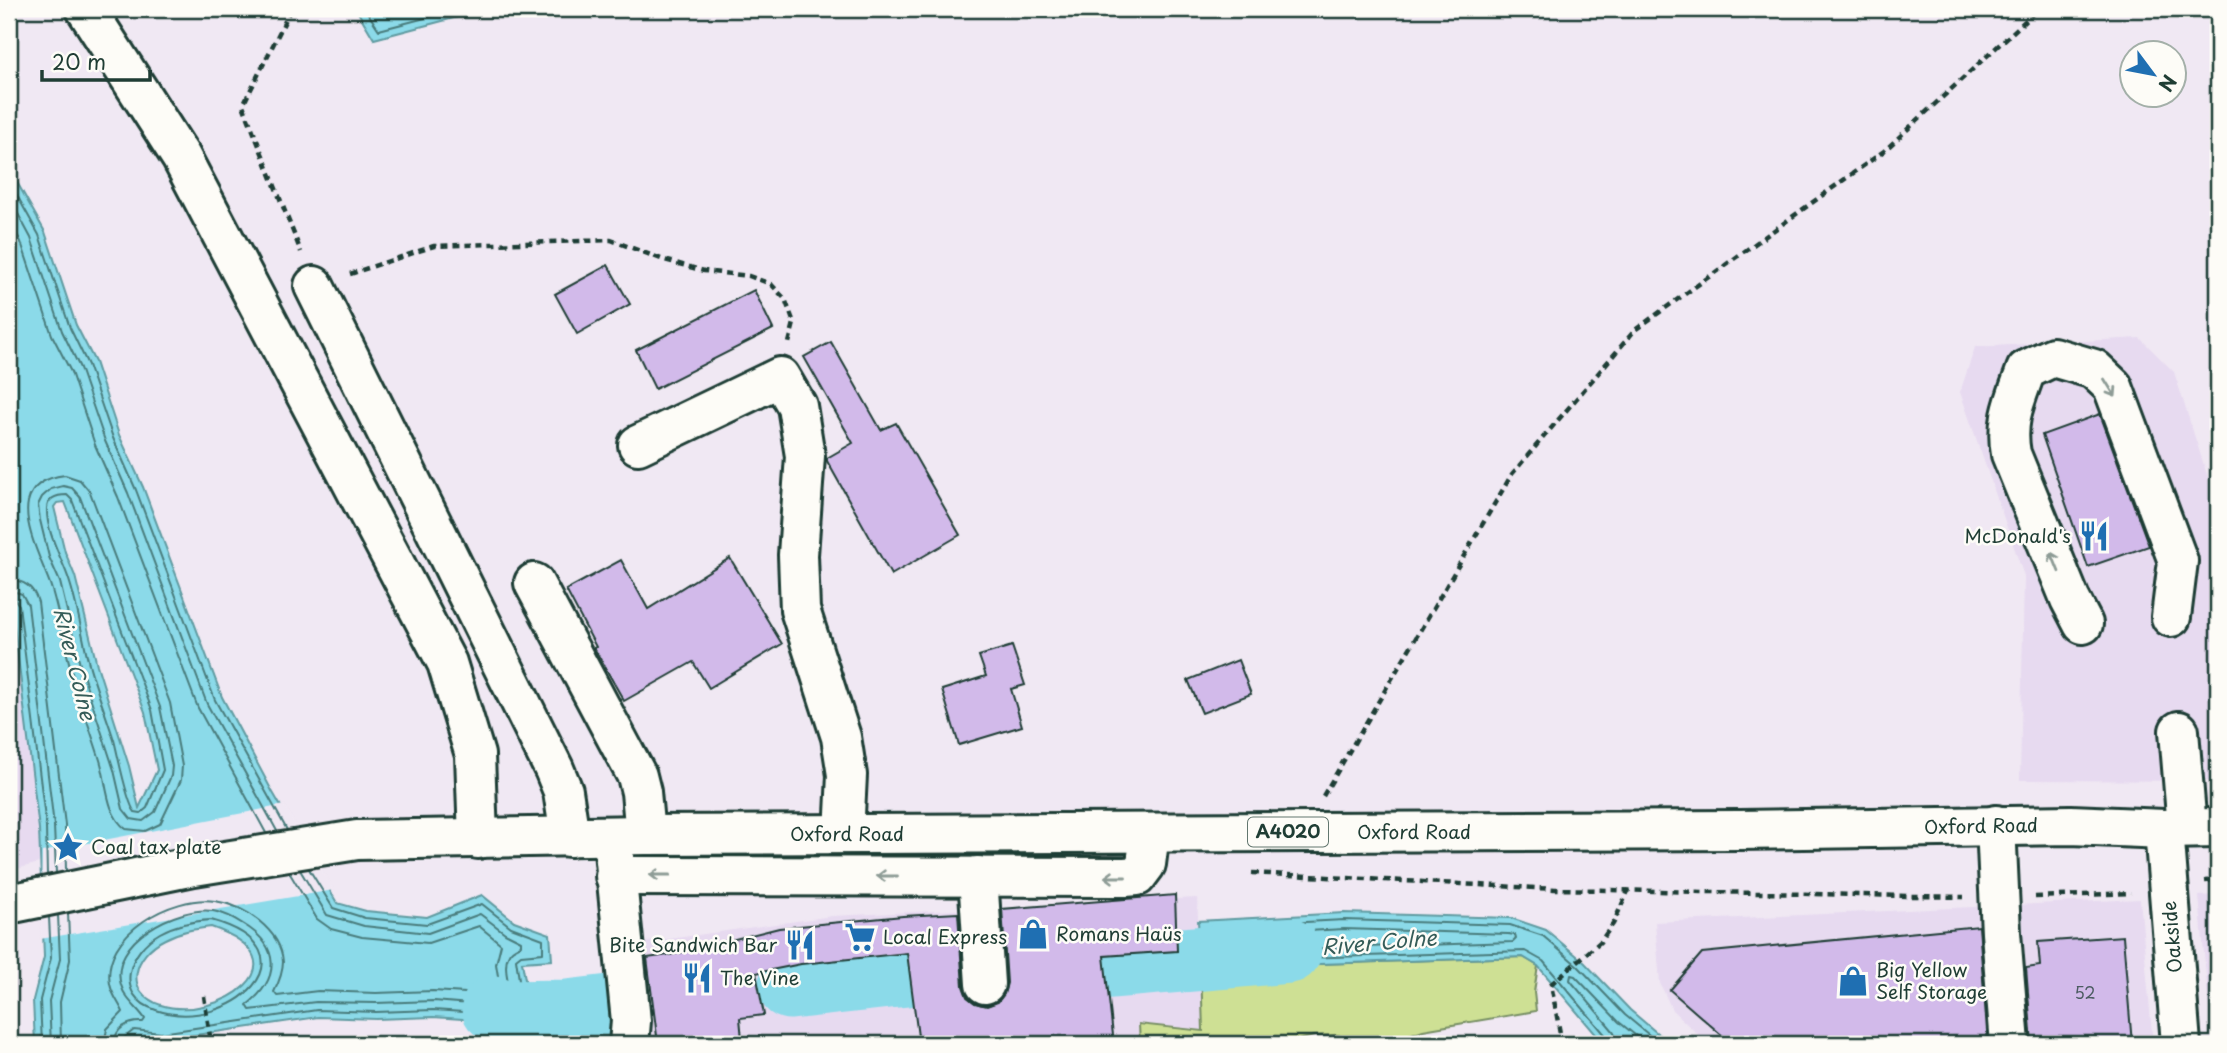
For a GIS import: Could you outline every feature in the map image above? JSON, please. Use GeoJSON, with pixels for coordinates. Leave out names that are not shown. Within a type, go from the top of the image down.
{"type":"FeatureCollection","features":[{"type":"Feature","properties":{"kind":"main road"},"geometry":{"type":"LineString","coordinates":[[86,9],[181,157],[447,663],[475,755],[478,839]]}},
{"type":"Feature","properties":{"kind":"main road"},"geometry":{"type":"LineString","coordinates":[[314,286],[554,769],[563,791],[570,837]]}},
{"type":"Feature","properties":{"kind":"main road"},"geometry":{"type":"LineString","coordinates":[[2083,624],[2070,599],[2011,454],[2008,437],[2009,419],[2016,396],[2065,379],[2080,366],[2094,369],[2113,387],[2178,561],[2171,617]]}},
{"type":"Feature","properties":{"kind":"main road"},"geometry":{"type":"LineString","coordinates":[[638,445],[780,377],[797,406],[805,456],[798,555],[800,610],[841,737],[847,775],[844,834]]}},
{"type":"Feature","properties":{"kind":"main road"},"geometry":{"type":"LineString","coordinates":[[534,583],[637,776],[641,792],[615,876],[630,1032]]}},
{"type":"Feature","properties":{"kind":"main road","name":"Oakside"},"geometry":{"type":"LineString","coordinates":[[2179,731],[2190,829],[2168,883],[2181,1044]]}},
{"type":"Feature","properties":{"kind":"main road"},"geometry":{"type":"LineString","coordinates":[[1996,825],[2010,1044]]}},
{"type":"Feature","properties":{"kind":"main road","name":"Oxford Road"},"geometry":{"type":"LineString","coordinates":[[21,901],[194,866],[357,840],[629,835],[1726,830],[1996,825],[2190,829]]}},
{"type":"Feature","properties":{"kind":"main road"},"geometry":{"type":"LineString","coordinates":[[615,876],[1137,876],[1146,864],[1150,833]]}},
{"type":"Feature","properties":{"kind":"main road"},"geometry":{"type":"LineString","coordinates":[[978,876],[985,984]]}},
{"type":"Feature","properties":{"kind":"path"},"geometry":{"type":"LineString","coordinates":[[291,9],[243,105],[314,286],[434,246],[611,240],[661,260],[704,271],[749,276],[771,284],[785,299],[794,323],[780,377]]}},
{"type":"Feature","properties":{"kind":"path"},"geometry":{"type":"LineString","coordinates":[[1300,832],[1512,474],[1635,330],[1884,151],[2038,9]]}},
{"type":"Feature","properties":{"kind":"path"},"geometry":{"type":"LineString","coordinates":[[1242,872],[1555,889],[1999,898],[2127,895],[2168,883],[2218,880]]}},
{"type":"Feature","properties":{"kind":"path"},"geometry":{"type":"LineString","coordinates":[[1562,1044],[1551,984],[1600,942],[1613,924],[1629,889]]}},
{"type":"Feature","properties":{"kind":"path"},"geometry":{"type":"LineString","coordinates":[[204,996],[211,1043]]}},
{"type":"Feature","properties":{"kind":"shaded area"},"geometry":{"type":"Polygon","coordinates":[[[2140,338],[2174,372],[2218,509],[2218,781],[2020,780],[2024,576],[1960,392],[1975,347],[2140,338]]]}},
{"type":"Feature","properties":{"kind":"shaded area"},"geometry":{"type":"Polygon","coordinates":[[[9,584],[39,828],[39,863],[9,871],[9,584]]]}},
{"type":"Feature","properties":{"kind":"shaded area"},"geometry":{"type":"Polygon","coordinates":[[[2218,895],[2218,1044],[2212,1044],[2199,896],[2218,895]]]}},
{"type":"Feature","properties":{"kind":"shaded area"},"geometry":{"type":"Polygon","coordinates":[[[1197,898],[1204,1032],[1139,1025],[1140,1044],[649,1044],[651,1035],[634,944],[832,916],[1197,898]]]}},
{"type":"Feature","properties":{"kind":"shaded area"},"geometry":{"type":"Polygon","coordinates":[[[2140,899],[2153,1044],[1708,1044],[1672,1010],[1660,983],[1655,922],[2140,899]]]}},
{"type":"Feature","properties":{"kind":"green space"},"geometry":{"type":"Polygon","coordinates":[[[1523,957],[1538,966],[1534,992],[1536,1011],[1423,1030],[1385,1043],[1371,1044],[1337,1035],[1314,1036],[1281,1044],[1140,1044],[1139,1024],[1203,1031],[1201,968],[1523,957]]]}},
{"type":"Feature","properties":{"kind":"water"},"geometry":{"type":"Polygon","coordinates":[[[356,9],[488,9],[374,39],[356,9]]]}},
{"type":"Feature","properties":{"kind":"water"},"geometry":{"type":"Polygon","coordinates":[[[9,168],[45,232],[76,325],[95,362],[119,435],[143,487],[222,697],[272,791],[337,903],[366,911],[427,917],[482,895],[514,921],[550,934],[552,960],[522,962],[527,991],[578,993],[582,1029],[504,1040],[477,1020],[433,1017],[318,1017],[161,1040],[135,1037],[127,1044],[35,1044],[33,1000],[44,957],[39,829],[9,584],[9,168]],[[65,502],[57,503],[54,507],[139,808],[157,770],[145,712],[65,502]],[[211,927],[171,936],[146,954],[140,963],[137,982],[149,999],[161,1005],[184,1008],[207,1005],[228,997],[245,986],[254,971],[253,956],[240,941],[211,927]]]}},
{"type":"Feature","properties":{"kind":"water"},"geometry":{"type":"Polygon","coordinates":[[[1344,913],[1511,918],[1546,930],[1583,961],[1630,1010],[1670,1044],[1604,1044],[1538,966],[1523,957],[1201,968],[1198,921],[1344,913]]]}},
{"type":"Feature","properties":{"kind":"pier"},"geometry":{"type":"Polygon","coordinates":[[[284,805],[334,890],[40,939],[42,852],[284,805]]]}},
{"type":"Feature","properties":{"kind":"building"},"geometry":{"type":"Polygon","coordinates":[[[608,265],[630,304],[577,334],[555,294],[608,265]]]}},
{"type":"Feature","properties":{"kind":"building"},"geometry":{"type":"Polygon","coordinates":[[[754,290],[773,329],[655,389],[636,350],[754,290]]]}},
{"type":"Feature","properties":{"kind":"building"},"geometry":{"type":"Polygon","coordinates":[[[831,342],[881,430],[896,423],[960,535],[891,575],[827,461],[827,458],[853,443],[804,357],[831,342]]]}},
{"type":"Feature","properties":{"kind":"building"},"geometry":{"type":"Polygon","coordinates":[[[2100,414],[2149,546],[2088,567],[2042,435],[2100,414]]]}},
{"type":"Feature","properties":{"kind":"building"},"geometry":{"type":"Polygon","coordinates":[[[730,558],[782,644],[709,688],[693,662],[624,701],[566,590],[621,560],[648,609],[730,558]]]}},
{"type":"Feature","properties":{"kind":"building"},"geometry":{"type":"Polygon","coordinates":[[[1012,646],[1025,685],[1011,689],[1022,726],[959,745],[942,690],[986,676],[979,656],[1012,646]]]}},
{"type":"Feature","properties":{"kind":"building"},"geometry":{"type":"Polygon","coordinates":[[[1238,660],[1251,694],[1202,713],[1188,680],[1238,660]]]}},
{"type":"Feature","properties":{"kind":"building"},"geometry":{"type":"Polygon","coordinates":[[[1175,895],[1177,951],[1104,956],[1114,1044],[919,1044],[907,953],[801,964],[756,973],[764,1015],[740,1018],[742,1039],[727,1041],[727,1044],[658,1044],[647,958],[675,954],[779,928],[958,913],[963,986],[967,997],[975,1003],[987,1006],[998,1002],[1007,983],[1002,909],[1175,895]]]}},
{"type":"Feature","properties":{"kind":"building","name":"Big Yellow Self Storage"},"geometry":{"type":"Polygon","coordinates":[[[1979,926],[1988,1044],[1732,1044],[1670,990],[1702,953],[1979,926]]]}},
{"type":"Feature","properties":{"kind":"building"},"geometry":{"type":"Polygon","coordinates":[[[2123,936],[2132,1044],[2032,1044],[2026,968],[2040,966],[2038,942],[2123,936]]]}},
{"type":"Feature","properties":{"kind":"waterway","name":"River Colne"},"geometry":{"type":"LineString","coordinates":[[1075,969],[1289,951]]}},
{"type":"Feature","properties":{"kind":"waterway","name":"River Colne"},"geometry":{"type":"LineString","coordinates":[[790,987],[907,974]]}},
{"type":"Feature","properties":{"kind":"waterway","name":"River Colne"},"geometry":{"type":"LineString","coordinates":[[494,1008],[503,1013],[567,1012],[610,1007]]}},
{"type":"Feature","properties":{"kind":"place","name":"McDonald's"},"geometry":{"type":"Point","coordinates":[2094,536]}},
{"type":"Feature","properties":{"kind":"place","name":"Coal tax plate"},"geometry":{"type":"Point","coordinates":[68,847]}},
{"type":"Feature","properties":{"kind":"place","name":"Romans Haüs"},"geometry":{"type":"Point","coordinates":[1033,934]}},
{"type":"Feature","properties":{"kind":"place","name":"Local Express"},"geometry":{"type":"Point","coordinates":[860,937]}},
{"type":"Feature","properties":{"kind":"place","name":"Bite Sandwich Bar"},"geometry":{"type":"Point","coordinates":[800,945]}},
{"type":"Feature","properties":{"kind":"place","name":"The Vine"},"geometry":{"type":"Point","coordinates":[697,978]}},
{"type":"Feature","properties":{"kind":"place","name":"Big Yellow Self Storage"},"geometry":{"type":"Point","coordinates":[1853,981]}}]}
